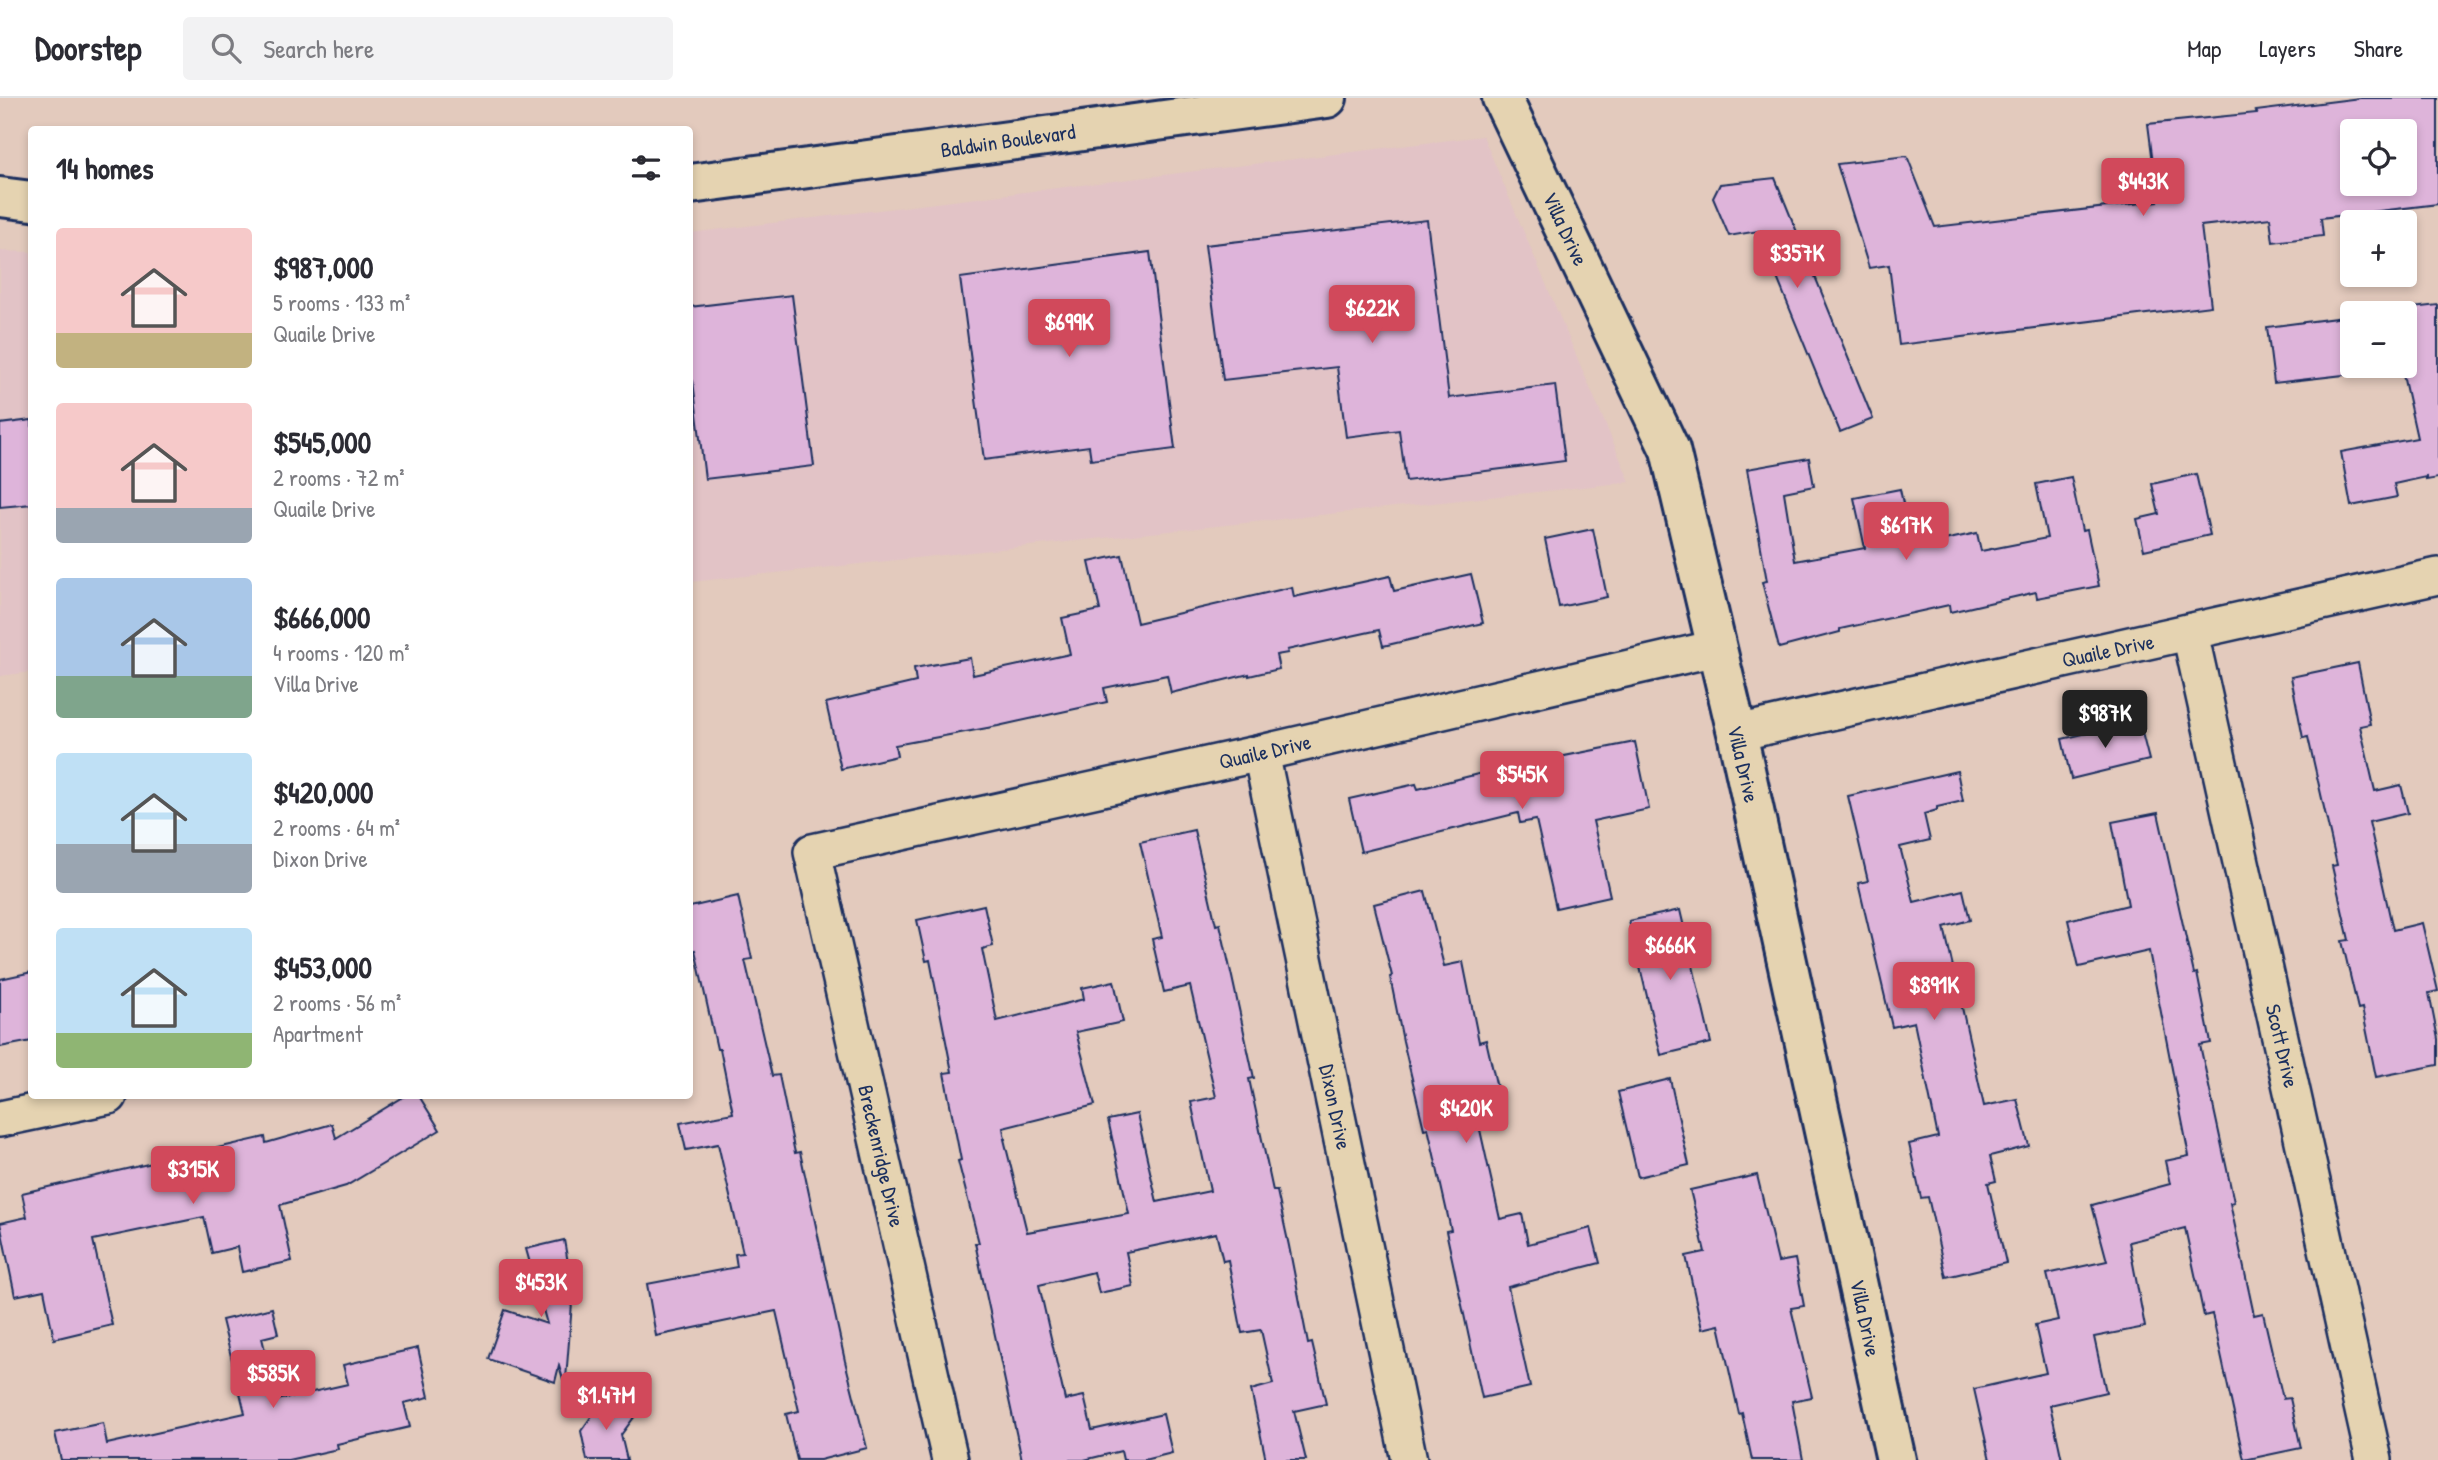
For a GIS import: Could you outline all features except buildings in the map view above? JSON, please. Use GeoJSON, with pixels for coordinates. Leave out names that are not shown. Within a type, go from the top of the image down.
{"type":"FeatureCollection","features":[{"type":"Feature","properties":{"kind":"street","name":"Baldwin Boulevard"},"geometry":{"type":"LineString","coordinates":[[693,184],[1327,98]]}},
{"type":"Feature","properties":{"kind":"street","name":"Villa Drive"},"geometry":{"type":"LineString","coordinates":[[1502,98],[1670,450],[1737,733],[1896,1460]]}},
{"type":"Feature","properties":{"kind":"street"},"geometry":{"type":"LineString","coordinates":[[0,197],[28,200]]}},
{"type":"Feature","properties":{"kind":"street","name":"Quaile Drive"},"geometry":{"type":"LineString","coordinates":[[1737,733],[2438,576]]}},
{"type":"Feature","properties":{"kind":"street","name":"Scott Drive"},"geometry":{"type":"LineString","coordinates":[[2190,632],[2374,1460]]}},
{"type":"Feature","properties":{"kind":"street","name":"Quaile Drive"},"geometry":{"type":"LineString","coordinates":[[812,852],[1261,753],[1716,648]]}},
{"type":"Feature","properties":{"kind":"street","name":"Dixon Drive"},"geometry":{"type":"LineString","coordinates":[[1261,753],[1409,1460]]}},
{"type":"Feature","properties":{"kind":"street","name":"Breckenridge Drive"},"geometry":{"type":"LineString","coordinates":[[812,852],[950,1460]]}},
{"type":"Feature","properties":{"kind":"street"},"geometry":{"type":"LineString","coordinates":[[0,1119],[95,1099]]}},
{"type":"Feature","properties":{"kind":"shaded area"},"geometry":{"type":"Polygon","coordinates":[[[1483,136],[1630,482],[693,582],[693,233],[1483,136]]]}},
{"type":"Feature","properties":{"kind":"shaded area"},"geometry":{"type":"Polygon","coordinates":[[[0,251],[28,252],[28,672],[0,676],[0,251]]]}}]}
